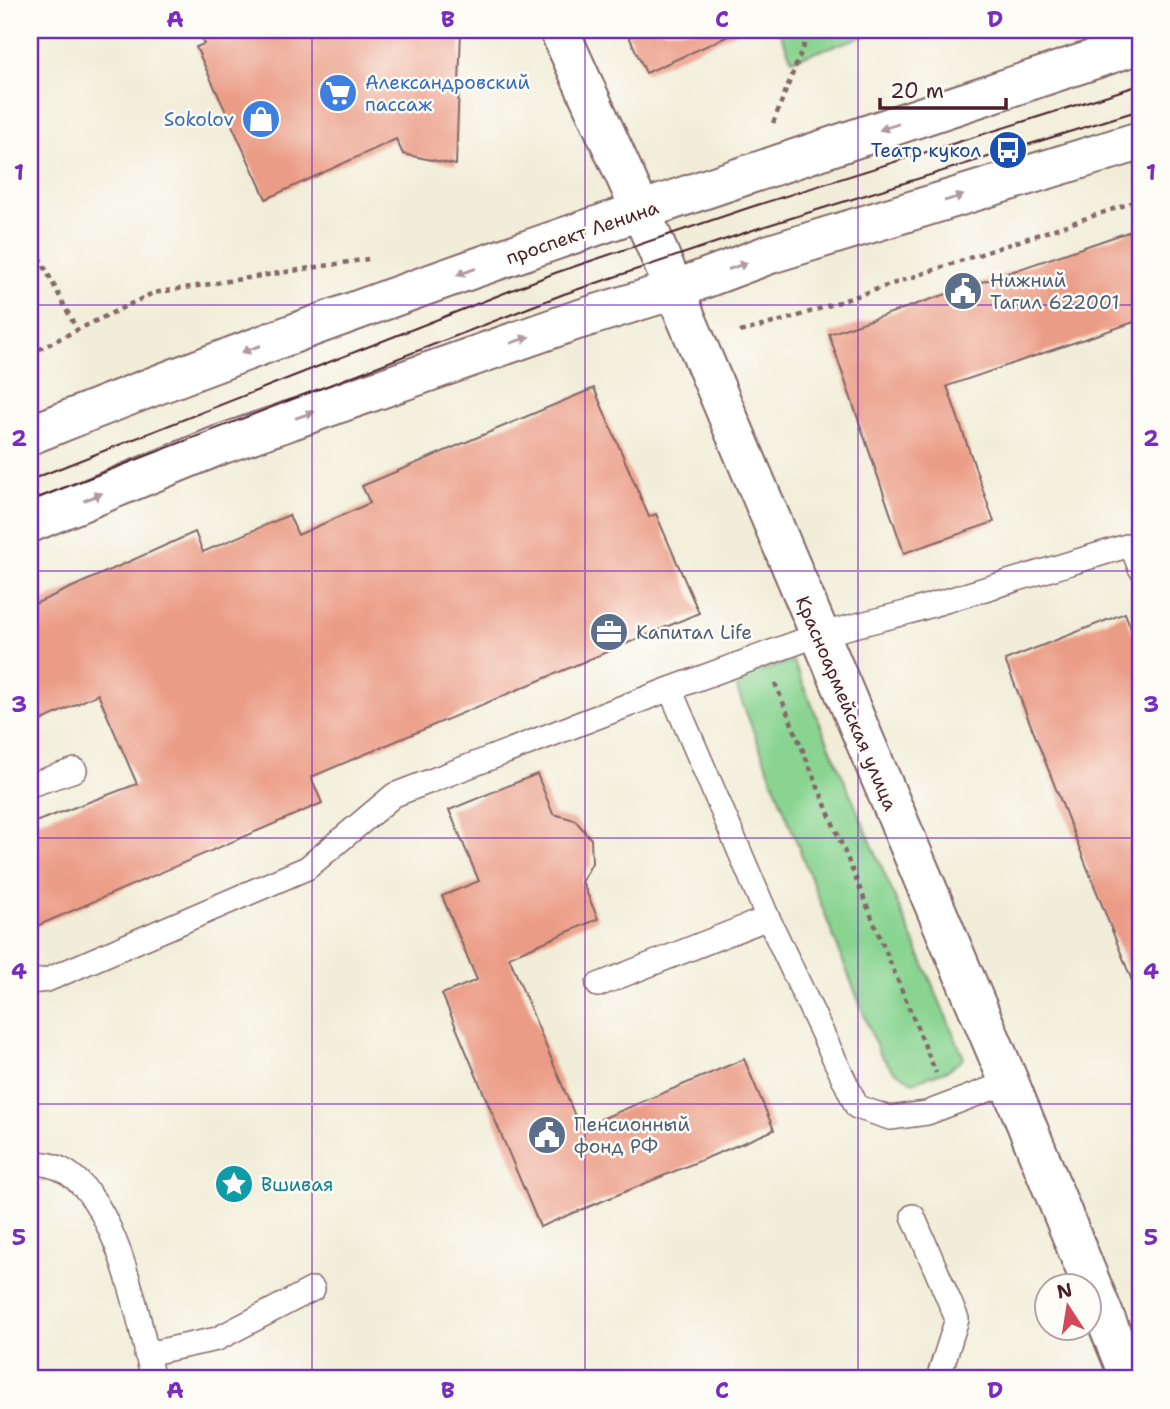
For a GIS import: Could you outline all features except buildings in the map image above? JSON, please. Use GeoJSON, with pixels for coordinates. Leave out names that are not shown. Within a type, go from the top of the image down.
{"type":"FeatureCollection","features":[{"type":"Feature","properties":{"kind":"main road","name":"Красноармейская улица"},"geometry":{"type":"LineString","coordinates":[[559,30],[641,211],[818,635],[1010,1082],[1130,1379]]}},
{"type":"Feature","properties":{"kind":"main road","name":"проспект Ленина"},"geometry":{"type":"LineString","coordinates":[[30,435],[191,370],[641,211],[1140,44]]}},
{"type":"Feature","properties":{"kind":"main road"},"geometry":{"type":"LineString","coordinates":[[30,523],[219,445],[561,326],[674,290],[770,254],[1140,141]]}},
{"type":"Feature","properties":{"kind":"lane"},"geometry":{"type":"LineString","coordinates":[[30,982],[47,980],[307,868],[394,794],[763,653],[1136,544],[1140,568]]}},
{"type":"Feature","properties":{"kind":"lane"},"geometry":{"type":"LineString","coordinates":[[670,689],[768,918],[858,1107],[890,1118],[927,1113],[1010,1082]]}},
{"type":"Feature","properties":{"kind":"lane"},"geometry":{"type":"LineString","coordinates":[[30,785],[75,770]]}},
{"type":"Feature","properties":{"kind":"lane"},"geometry":{"type":"LineString","coordinates":[[598,985],[768,918]]}},
{"type":"Feature","properties":{"kind":"lane"},"geometry":{"type":"LineString","coordinates":[[30,1164],[49,1165],[62,1171],[73,1178],[99,1206],[119,1248],[153,1379]]}},
{"type":"Feature","properties":{"kind":"lane"},"geometry":{"type":"LineString","coordinates":[[913,1216],[957,1319],[938,1379]]}},
{"type":"Feature","properties":{"kind":"lane"},"geometry":{"type":"LineString","coordinates":[[146,1354],[217,1339],[313,1289]]}},
{"type":"Feature","properties":{"kind":"path"},"geometry":{"type":"LineString","coordinates":[[785,121],[773,126],[810,30]]}},
{"type":"Feature","properties":{"kind":"path"},"geometry":{"type":"LineString","coordinates":[[740,332],[795,317],[1140,200]]}},
{"type":"Feature","properties":{"kind":"path"},"geometry":{"type":"LineString","coordinates":[[30,239],[77,330]]}},
{"type":"Feature","properties":{"kind":"path"},"geometry":{"type":"LineString","coordinates":[[30,354],[153,293],[354,264],[379,256]]}},
{"type":"Feature","properties":{"kind":"path"},"geometry":{"type":"LineString","coordinates":[[763,653],[949,1104]]}},
{"type":"Feature","properties":{"kind":"green space"},"geometry":{"type":"Polygon","coordinates":[[[779,30],[882,30],[792,60],[779,30]]]}},
{"type":"Feature","properties":{"kind":"green space"},"geometry":{"type":"Polygon","coordinates":[[[793,661],[964,1058],[948,1070],[913,1082],[893,1070],[879,1053],[737,689],[743,676],[793,661]]]}},
{"type":"Feature","properties":{"kind":"tram line"},"geometry":{"type":"LineString","coordinates":[[30,480],[555,273],[751,207],[1140,85]]}},
{"type":"Feature","properties":{"kind":"tram line"},"geometry":{"type":"LineString","coordinates":[[30,501],[564,294],[759,228],[1140,110]]}},
{"type":"Feature","properties":{"kind":"place","name":"Александровский пассаж"},"geometry":{"type":"Point","coordinates":[338,93]}},
{"type":"Feature","properties":{"kind":"place","name":"Sokolov"},"geometry":{"type":"Point","coordinates":[261,119]}},
{"type":"Feature","properties":{"kind":"place","name":"Театр кукол"},"geometry":{"type":"Point","coordinates":[1008,150]}},
{"type":"Feature","properties":{"kind":"place","name":"Нижний Тагил 622001"},"geometry":{"type":"Point","coordinates":[963,291]}},
{"type":"Feature","properties":{"kind":"place","name":"Капитал Life"},"geometry":{"type":"Point","coordinates":[609,632]}},
{"type":"Feature","properties":{"kind":"place","name":"Пенсионный фонд РФ"},"geometry":{"type":"Point","coordinates":[547,1135]}},
{"type":"Feature","properties":{"kind":"place","name":"Вшивая"},"geometry":{"type":"Point","coordinates":[234,1184]}}]}
